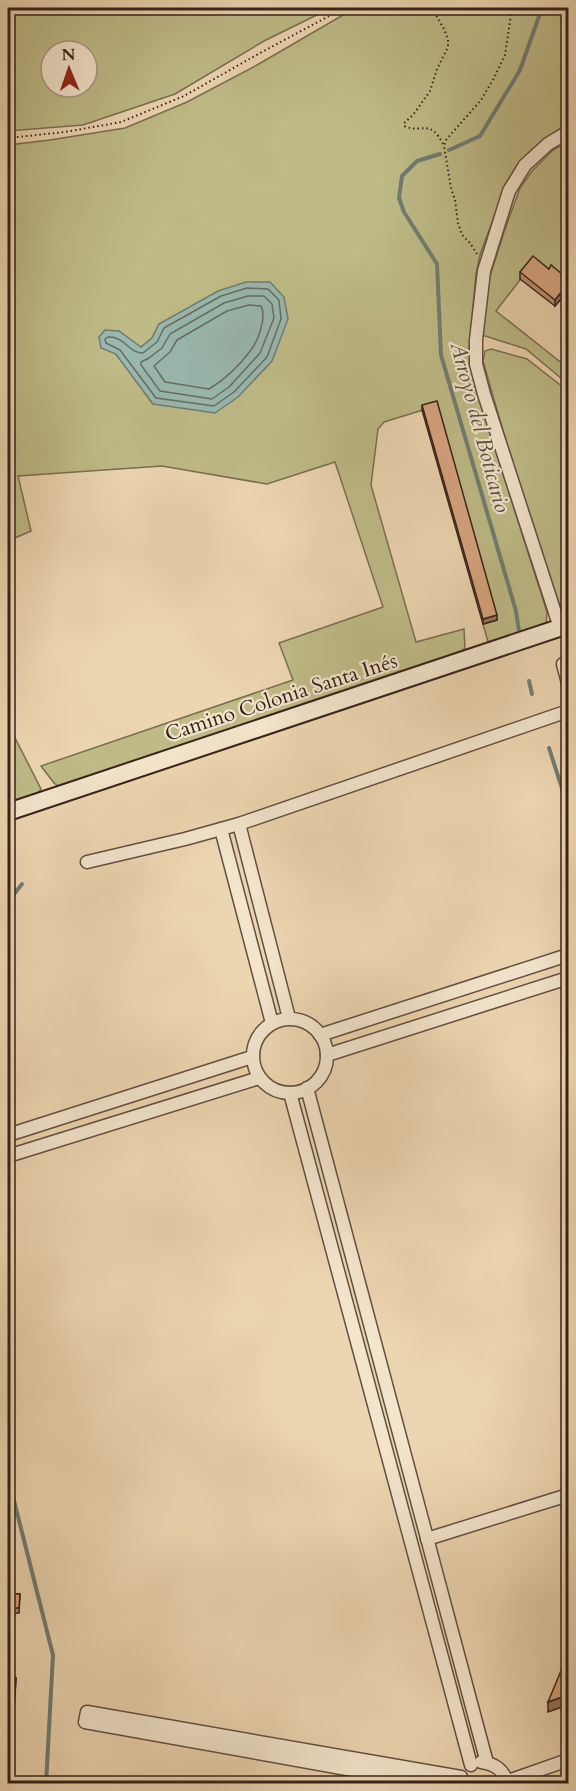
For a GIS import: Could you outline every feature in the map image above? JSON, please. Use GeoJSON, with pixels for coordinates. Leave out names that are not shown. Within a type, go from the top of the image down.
{"type":"FeatureCollection","features":[{"type":"Feature","properties":{"kind":"main road","name":"Camino Colonia Santa Inés"},"geometry":{"type":"LineString","coordinates":[[8,812],[564,627]]}},
{"type":"Feature","properties":{"kind":"street"},"geometry":{"type":"LineString","coordinates":[[564,627],[476,364],[476,340],[484,271],[509,191],[525,165],[548,144],[568,132]]}},
{"type":"Feature","properties":{"kind":"street"},"geometry":{"type":"LineString","coordinates":[[563,664],[568,682]]}},
{"type":"Feature","properties":{"kind":"street"},"geometry":{"type":"LineString","coordinates":[[87,862],[239,824],[568,711]]}},
{"type":"Feature","properties":{"kind":"street"},"geometry":{"type":"LineString","coordinates":[[239,824],[289,1018]]}},
{"type":"Feature","properties":{"kind":"street"},"geometry":{"type":"LineString","coordinates":[[221,829],[272,1023]]}},
{"type":"Feature","properties":{"kind":"street"},"geometry":{"type":"LineString","coordinates":[[320,1035],[568,956]]}},
{"type":"Feature","properties":{"kind":"street"},"geometry":{"type":"LineString","coordinates":[[327,1055],[568,978]]}},
{"type":"Feature","properties":{"kind":"street"},"geometry":{"type":"LineString","coordinates":[[289,1018],[307,1023],[320,1035],[327,1055],[326,1065],[316,1083],[290,1093],[273,1089],[259,1078],[252,1057],[253,1047],[263,1029],[272,1023],[289,1018]]}},
{"type":"Feature","properties":{"kind":"street"},"geometry":{"type":"LineString","coordinates":[[8,1135],[252,1057]]}},
{"type":"Feature","properties":{"kind":"street"},"geometry":{"type":"LineString","coordinates":[[8,1156],[259,1078]]}},
{"type":"Feature","properties":{"kind":"street"},"geometry":{"type":"LineString","coordinates":[[308,1088],[487,1763]]}},
{"type":"Feature","properties":{"kind":"street"},"geometry":{"type":"LineString","coordinates":[[290,1093],[471,1765]]}},
{"type":"Feature","properties":{"kind":"street"},"geometry":{"type":"LineString","coordinates":[[427,1539],[568,1495]]}},
{"type":"Feature","properties":{"kind":"street"},"geometry":{"type":"LineString","coordinates":[[430,1784],[85,1722],[87,1712],[460,1780],[462,1773],[471,1765],[482,1762],[493,1764],[502,1771],[508,1783],[568,1760]]}},
{"type":"Feature","properties":{"kind":"path"},"geometry":{"type":"LineString","coordinates":[[8,138],[65,132],[121,122],[184,96],[260,52],[344,8]]}},
{"type":"Feature","properties":{"kind":"path"},"geometry":{"type":"LineString","coordinates":[[432,8],[444,29],[448,47],[436,69],[430,91],[404,126],[410,129],[424,127],[439,136],[444,146],[458,223],[462,235],[478,255],[484,271]]}},
{"type":"Feature","properties":{"kind":"path"},"geometry":{"type":"LineString","coordinates":[[444,146],[446,140],[481,100],[494,78],[505,55],[512,8]]}},
{"type":"Feature","properties":{"kind":"shaded area"},"geometry":{"type":"Polygon","coordinates":[[[8,8],[331,8],[264,41],[175,94],[83,125],[8,131],[8,8]]]}},
{"type":"Feature","properties":{"kind":"shaded area"},"geometry":{"type":"Polygon","coordinates":[[[355,8],[568,8],[568,122],[526,155],[507,182],[480,255],[469,350],[475,386],[547,612],[546,626],[488,642],[483,624],[497,620],[436,406],[384,422],[378,429],[371,485],[416,642],[464,629],[465,648],[459,654],[61,788],[54,783],[41,766],[293,680],[279,643],[383,607],[335,462],[267,484],[162,466],[18,476],[31,531],[8,541],[8,145],[125,128],[187,102],[257,65],[355,8]],[[171,318],[159,324],[152,338],[140,348],[119,331],[116,354],[153,404],[171,318]]]}},
{"type":"Feature","properties":{"kind":"shaded area"},"geometry":{"type":"Polygon","coordinates":[[[568,141],[568,286],[533,263],[496,311],[568,368],[568,384],[526,349],[482,335],[490,276],[520,188],[532,171],[553,150],[568,141]]]}},
{"type":"Feature","properties":{"kind":"shaded area"},"geometry":{"type":"Polygon","coordinates":[[[491,349],[527,359],[568,391],[568,615],[562,613],[508,448],[483,361],[485,351],[491,349]]]}},
{"type":"Feature","properties":{"kind":"shaded area"},"geometry":{"type":"Polygon","coordinates":[[[8,724],[41,789],[38,793],[8,803],[8,724]]]}},
{"type":"Feature","properties":{"kind":"water"},"geometry":{"type":"Polygon","coordinates":[[[246,282],[270,282],[284,297],[288,319],[272,361],[238,397],[215,413],[153,404],[116,354],[101,348],[99,337],[105,330],[119,331],[141,347],[152,338],[159,324],[218,291],[246,282]]]}},
{"type":"Feature","properties":{"kind":"building"},"geometry":{"type":"Polygon","coordinates":[[[533,256],[549,269],[551,265],[568,279],[568,288],[566,286],[555,300],[520,272],[533,256]]]}},
{"type":"Feature","properties":{"kind":"building"},"geometry":{"type":"Polygon","coordinates":[[[437,401],[497,615],[483,619],[422,405],[437,401]]]}},
{"type":"Feature","properties":{"kind":"building"},"geometry":{"type":"Polygon","coordinates":[[[8,1594],[20,1594],[19,1608],[8,1608],[8,1594]]]}},
{"type":"Feature","properties":{"kind":"building"},"geometry":{"type":"Polygon","coordinates":[[[568,1654],[568,1695],[548,1702],[568,1654]]]}},
{"type":"Feature","properties":{"kind":"building"},"geometry":{"type":"Polygon","coordinates":[[[8,1678],[16,1678],[12,1740],[8,1740],[8,1678]]]}},
{"type":"Feature","properties":{"kind":"waterway","name":"Arroyo del Boticario"},"geometry":{"type":"LineString","coordinates":[[449,150],[480,136],[520,70],[542,8]]}},
{"type":"Feature","properties":{"kind":"waterway","name":"Arroyo del Boticario"},"geometry":{"type":"LineString","coordinates":[[440,154],[417,161],[402,176],[399,198],[404,212],[437,264],[441,355],[516,611],[519,631]]}},
{"type":"Feature","properties":{"kind":"waterway"},"geometry":{"type":"LineString","coordinates":[[529,681],[532,694]]}},
{"type":"Feature","properties":{"kind":"waterway","name":"Arroyo del Boticario"},"geometry":{"type":"LineString","coordinates":[[549,748],[568,807]]}},
{"type":"Feature","properties":{"kind":"waterway"},"geometry":{"type":"LineString","coordinates":[[8,902],[22,884]]}},
{"type":"Feature","properties":{"kind":"waterway"},"geometry":{"type":"LineString","coordinates":[[8,1477],[53,1655],[46,1784]]}}]}
